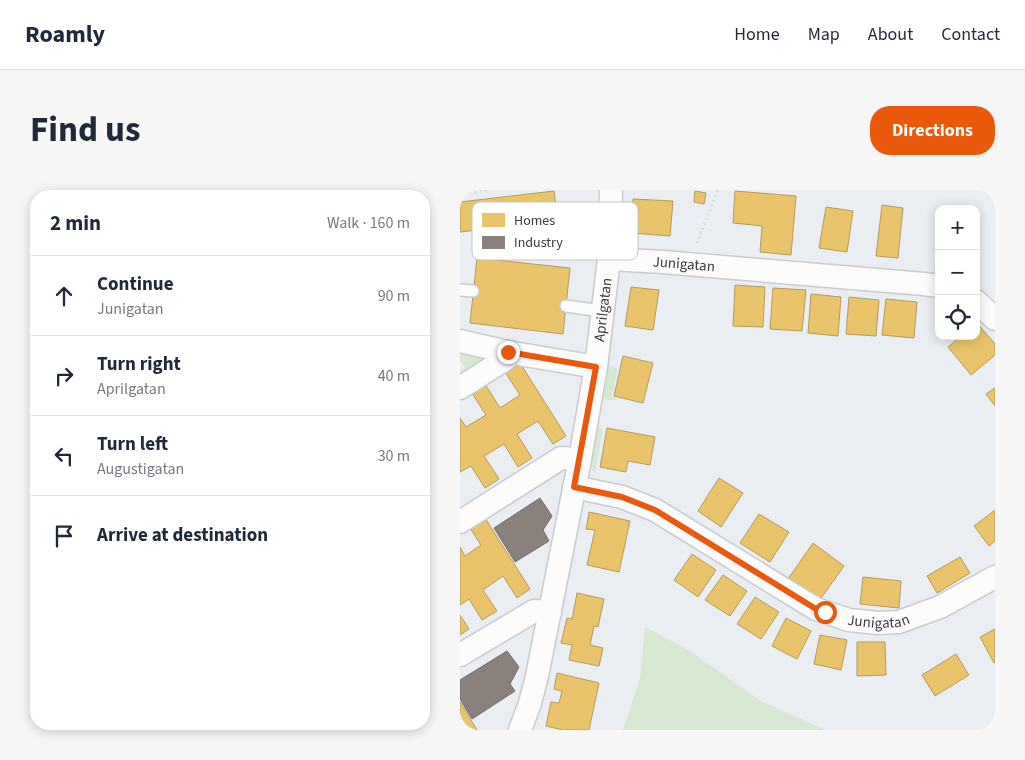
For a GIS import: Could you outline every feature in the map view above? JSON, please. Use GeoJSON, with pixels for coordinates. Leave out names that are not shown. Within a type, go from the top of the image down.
{"type":"FeatureCollection","features":[{"type":"Feature","properties":{"kind":"street","name":"Aprilgatan"},"geometry":{"type":"LineString","coordinates":[[520,730],[530,702],[550,613],[580,458],[596,367],[609,260]]}},
{"type":"Feature","properties":{"kind":"street","name":"Junigatan"},"geometry":{"type":"LineString","coordinates":[[623,260],[935,285]]}},
{"type":"Feature","properties":{"kind":"street"},"geometry":{"type":"LineString","coordinates":[[980,304],[995,318]]}},
{"type":"Feature","properties":{"kind":"street"},"geometry":{"type":"LineString","coordinates":[[460,342],[596,367]]}},
{"type":"Feature","properties":{"kind":"street"},"geometry":{"type":"LineString","coordinates":[[460,388],[507,358],[508,352]]}},
{"type":"Feature","properties":{"kind":"street"},"geometry":{"type":"LineString","coordinates":[[460,522],[561,458],[580,458]]}},
{"type":"Feature","properties":{"kind":"street","name":"Junigatan"},"geometry":{"type":"LineString","coordinates":[[574,487],[622,497],[655,510],[816,609],[849,620],[878,623],[900,622],[940,607],[995,577]]}},
{"type":"Feature","properties":{"kind":"street"},"geometry":{"type":"LineString","coordinates":[[460,655],[534,611],[550,613]]}},
{"type":"Feature","properties":{"kind":"lane"},"geometry":{"type":"LineString","coordinates":[[460,290],[473,290]]}},
{"type":"Feature","properties":{"kind":"lane"},"geometry":{"type":"LineString","coordinates":[[566,306],[602,311]]}},
{"type":"Feature","properties":{"kind":"path"},"geometry":{"type":"LineString","coordinates":[[460,194],[489,190]]}},
{"type":"Feature","properties":{"kind":"path"},"geometry":{"type":"LineString","coordinates":[[695,265],[697,242],[718,190]]}},
{"type":"Feature","properties":{"kind":"green space"},"geometry":{"type":"Polygon","coordinates":[[[460,352],[490,359],[464,377],[460,372],[465,367],[460,360],[460,352]]]}},
{"type":"Feature","properties":{"kind":"green space"},"geometry":{"type":"Polygon","coordinates":[[[609,366],[618,369],[612,396],[616,400],[606,400],[603,398],[609,366]]]}},
{"type":"Feature","properties":{"kind":"green space"},"geometry":{"type":"Polygon","coordinates":[[[596,427],[603,430],[595,473],[588,466],[596,427]]]}},
{"type":"Feature","properties":{"kind":"green space"},"geometry":{"type":"Polygon","coordinates":[[[645,627],[687,649],[761,701],[825,730],[623,730],[640,678],[645,627]]]}},
{"type":"Feature","properties":{"kind":"building: Homes"},"geometry":{"type":"Polygon","coordinates":[[[554,191],[555,202],[472,202],[472,231],[460,232],[460,202],[554,191]]]}},
{"type":"Feature","properties":{"kind":"building: Homes"},"geometry":{"type":"Polygon","coordinates":[[[695,191],[706,193],[704,204],[694,202],[695,191]]]}},
{"type":"Feature","properties":{"kind":"building: Homes"},"geometry":{"type":"Polygon","coordinates":[[[735,191],[796,196],[791,255],[760,252],[762,226],[733,223],[735,191]]]}},
{"type":"Feature","properties":{"kind":"building: Homes"},"geometry":{"type":"Polygon","coordinates":[[[633,199],[673,201],[670,236],[638,234],[638,202],[633,202],[633,199]]]}},
{"type":"Feature","properties":{"kind":"building: Homes"},"geometry":{"type":"Polygon","coordinates":[[[882,205],[903,208],[898,258],[876,256],[882,205]]]}},
{"type":"Feature","properties":{"kind":"building: Homes"},"geometry":{"type":"Polygon","coordinates":[[[826,207],[853,211],[847,252],[819,248],[826,207]]]}},
{"type":"Feature","properties":{"kind":"building: Homes"},"geometry":{"type":"Polygon","coordinates":[[[477,260],[496,260],[570,268],[563,334],[470,323],[477,260]]]}},
{"type":"Feature","properties":{"kind":"building: Homes"},"geometry":{"type":"Polygon","coordinates":[[[735,285],[765,287],[763,327],[733,326],[735,285]]]}},
{"type":"Feature","properties":{"kind":"building: Homes"},"geometry":{"type":"Polygon","coordinates":[[[631,287],[659,290],[653,330],[625,326],[631,287]]]}},
{"type":"Feature","properties":{"kind":"building: Homes"},"geometry":{"type":"Polygon","coordinates":[[[773,288],[806,290],[802,331],[770,329],[773,288]]]}},
{"type":"Feature","properties":{"kind":"building: Homes"},"geometry":{"type":"Polygon","coordinates":[[[811,294],[841,297],[838,336],[808,333],[811,294]]]}},
{"type":"Feature","properties":{"kind":"building: Homes"},"geometry":{"type":"Polygon","coordinates":[[[849,297],[879,300],[876,336],[846,334],[849,297]]]}},
{"type":"Feature","properties":{"kind":"building: Homes"},"geometry":{"type":"Polygon","coordinates":[[[886,299],[917,302],[914,338],[882,335],[886,299]]]}},
{"type":"Feature","properties":{"kind":"building: Homes"},"geometry":{"type":"Polygon","coordinates":[[[980,326],[995,344],[995,355],[971,375],[948,347],[956,340],[980,340],[980,326]]]}},
{"type":"Feature","properties":{"kind":"building: Homes"},"geometry":{"type":"Polygon","coordinates":[[[623,356],[653,363],[643,403],[614,396],[623,356]]]}},
{"type":"Feature","properties":{"kind":"building: Homes"},"geometry":{"type":"Polygon","coordinates":[[[520,363],[566,436],[553,444],[538,421],[517,434],[532,458],[518,467],[504,444],[484,456],[499,479],[485,488],[471,466],[460,472],[460,418],[466,427],[486,415],[472,393],[485,384],[500,408],[520,395],[505,372],[520,363]]]}},
{"type":"Feature","properties":{"kind":"building: Homes"},"geometry":{"type":"Polygon","coordinates":[[[995,388],[995,406],[986,394],[995,388]]]}},
{"type":"Feature","properties":{"kind":"building: Homes"},"geometry":{"type":"Polygon","coordinates":[[[607,428],[655,437],[650,465],[628,461],[626,472],[600,467],[607,428]]]}},
{"type":"Feature","properties":{"kind":"building: Homes"},"geometry":{"type":"Polygon","coordinates":[[[719,478],[743,493],[721,527],[698,511],[719,478]]]}},
{"type":"Feature","properties":{"kind":"building: Homes"},"geometry":{"type":"Polygon","coordinates":[[[995,510],[995,541],[989,546],[974,526],[995,510]]]}},
{"type":"Feature","properties":{"kind":"building: Homes"},"geometry":{"type":"Polygon","coordinates":[[[589,512],[630,521],[619,572],[587,565],[595,530],[586,529],[589,512]]]}},
{"type":"Feature","properties":{"kind":"building: Homes"},"geometry":{"type":"Polygon","coordinates":[[[759,514],[789,532],[770,562],[740,543],[759,514]]]}},
{"type":"Feature","properties":{"kind":"building: Homes"},"geometry":{"type":"Polygon","coordinates":[[[485,518],[530,589],[517,598],[503,576],[483,590],[497,611],[482,620],[469,599],[460,605],[460,547],[465,556],[481,545],[470,528],[485,518]]]}},
{"type":"Feature","properties":{"kind":"building: Homes"},"geometry":{"type":"Polygon","coordinates":[[[813,543],[844,566],[819,601],[788,579],[813,543]]]}},
{"type":"Feature","properties":{"kind":"building: Homes"},"geometry":{"type":"Polygon","coordinates":[[[692,554],[716,570],[698,597],[674,580],[692,554]]]}},
{"type":"Feature","properties":{"kind":"building: Homes"},"geometry":{"type":"Polygon","coordinates":[[[960,557],[970,573],[937,593],[927,576],[960,557]]]}},
{"type":"Feature","properties":{"kind":"building: Homes"},"geometry":{"type":"Polygon","coordinates":[[[723,575],[747,591],[730,616],[705,600],[723,575]]]}},
{"type":"Feature","properties":{"kind":"building: Homes"},"geometry":{"type":"Polygon","coordinates":[[[863,577],[901,581],[899,608],[860,604],[863,577]]]}},
{"type":"Feature","properties":{"kind":"building: Homes"},"geometry":{"type":"Polygon","coordinates":[[[577,593],[604,599],[598,627],[594,626],[590,645],[603,648],[599,666],[569,660],[572,645],[561,643],[567,618],[572,619],[577,593]]]}},
{"type":"Feature","properties":{"kind":"building: Homes"},"geometry":{"type":"Polygon","coordinates":[[[755,597],[779,612],[761,639],[737,624],[755,597]]]}},
{"type":"Feature","properties":{"kind":"building: Homes"},"geometry":{"type":"Polygon","coordinates":[[[460,615],[469,629],[460,635],[460,615]]]}},
{"type":"Feature","properties":{"kind":"building: Homes"},"geometry":{"type":"Polygon","coordinates":[[[786,618],[811,631],[797,659],[772,646],[786,618]]]}},
{"type":"Feature","properties":{"kind":"building: Homes"},"geometry":{"type":"Polygon","coordinates":[[[995,629],[995,662],[994,663],[980,637],[995,629]]]}},
{"type":"Feature","properties":{"kind":"building: Homes"},"geometry":{"type":"Polygon","coordinates":[[[820,635],[847,640],[841,670],[814,664],[820,635]]]}},
{"type":"Feature","properties":{"kind":"building: Homes"},"geometry":{"type":"Polygon","coordinates":[[[857,642],[885,642],[886,675],[857,676],[857,642]]]}},
{"type":"Feature","properties":{"kind":"building: Homes"},"geometry":{"type":"Polygon","coordinates":[[[956,654],[969,675],[935,696],[922,675],[956,654]]]}},
{"type":"Feature","properties":{"kind":"building: Homes"},"geometry":{"type":"Polygon","coordinates":[[[557,673],[599,683],[589,730],[563,730],[546,726],[551,702],[559,703],[562,691],[554,689],[557,673]]]}},
{"type":"Feature","properties":{"kind":"building: Homes"},"geometry":{"type":"Polygon","coordinates":[[[460,702],[471,720],[477,730],[460,730],[460,702]]]}},
{"type":"Feature","properties":{"kind":"building: Industry"},"geometry":{"type":"Polygon","coordinates":[[[540,498],[552,516],[543,530],[549,541],[515,562],[494,528],[540,498]]]}},
{"type":"Feature","properties":{"kind":"building: Industry"},"geometry":{"type":"Polygon","coordinates":[[[507,651],[519,667],[510,684],[515,691],[472,719],[460,699],[460,680],[507,651]]]}},
{"type":"Feature","properties":{"kind":"route"},"geometry":{"type":"LineString","coordinates":[[508,352],[596,367],[574,487],[622,497],[655,510],[816,609],[825,612]]}}]}
